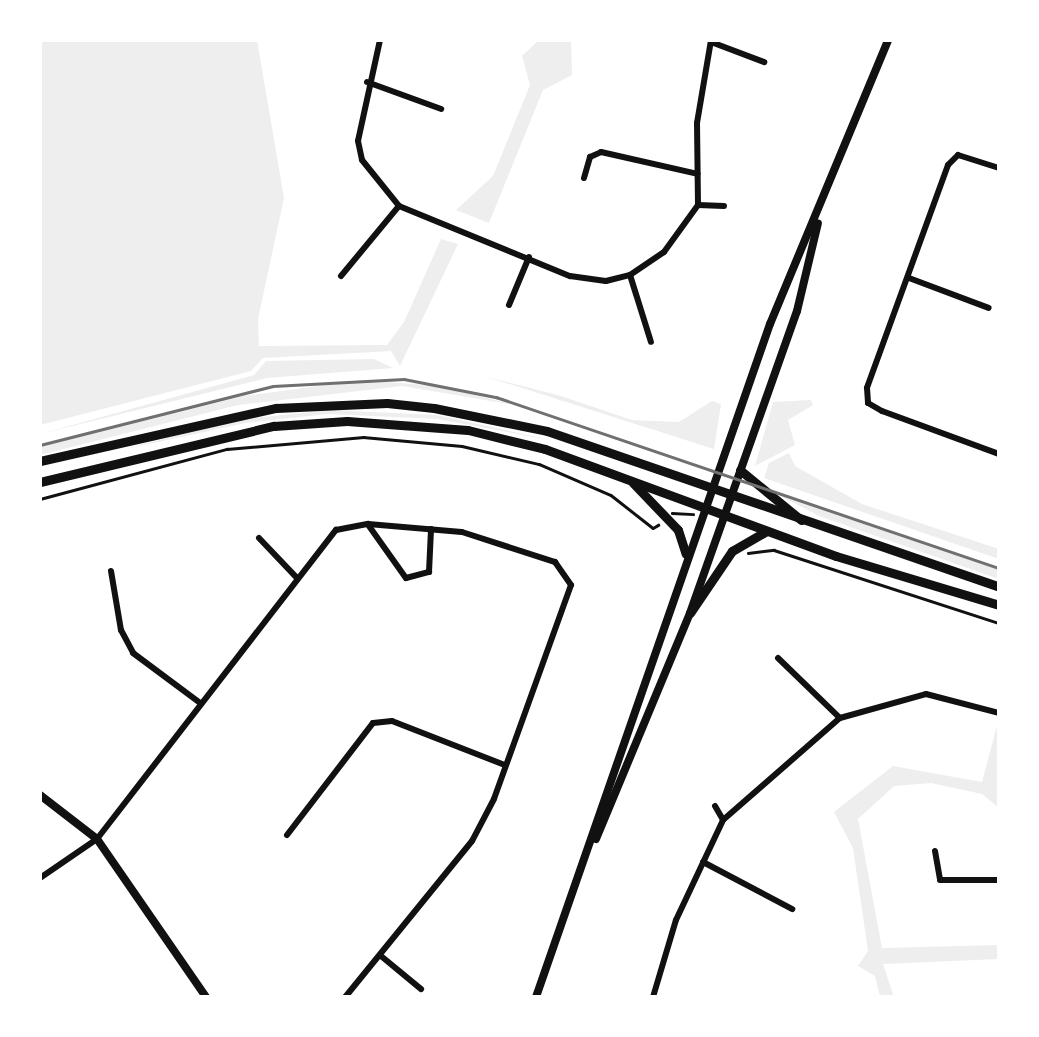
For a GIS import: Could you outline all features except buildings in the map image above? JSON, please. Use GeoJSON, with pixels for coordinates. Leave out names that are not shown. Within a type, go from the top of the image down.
{"type":"FeatureCollection","features":[{"type":"Feature","properties":{"kind":"main road"},"geometry":{"type":"LineString","coordinates":[[40,461],[221,416],[386,402],[547,431],[999,587]]}},
{"type":"Feature","properties":{"kind":"main road"},"geometry":{"type":"LineString","coordinates":[[40,482],[274,426],[347,421],[468,430],[999,605]]}},
{"type":"Feature","properties":{"kind":"main road"},"geometry":{"type":"LineString","coordinates":[[740,470],[802,522]]}},
{"type":"Feature","properties":{"kind":"main road"},"geometry":{"type":"LineString","coordinates":[[632,481],[678,530],[686,554]]}},
{"type":"Feature","properties":{"kind":"main road"},"geometry":{"type":"LineString","coordinates":[[690,614],[735,548],[766,531]]}},
{"type":"Feature","properties":{"kind":"street"},"geometry":{"type":"LineString","coordinates":[[380,40],[359,118],[362,160],[400,206],[570,276],[606,281],[630,275],[664,252],[698,205],[697,124],[711,41],[764,62]]}},
{"type":"Feature","properties":{"kind":"street"},"geometry":{"type":"LineString","coordinates":[[536,997],[686,554],[888,40]]}},
{"type":"Feature","properties":{"kind":"street"},"geometry":{"type":"LineString","coordinates":[[367,82],[441,110]]}},
{"type":"Feature","properties":{"kind":"street"},"geometry":{"type":"LineString","coordinates":[[584,178],[590,157],[601,152],[698,174]]}},
{"type":"Feature","properties":{"kind":"street"},"geometry":{"type":"LineString","coordinates":[[999,168],[958,155],[948,165],[867,388],[868,403],[999,454]]}},
{"type":"Feature","properties":{"kind":"street"},"geometry":{"type":"LineString","coordinates":[[576,884],[690,614],[796,311],[824,201]]}},
{"type":"Feature","properties":{"kind":"street"},"geometry":{"type":"LineString","coordinates":[[698,205],[724,206]]}},
{"type":"Feature","properties":{"kind":"street"},"geometry":{"type":"LineString","coordinates":[[341,276],[400,206]]}},
{"type":"Feature","properties":{"kind":"street"},"geometry":{"type":"LineString","coordinates":[[509,304],[529,257]]}},
{"type":"Feature","properties":{"kind":"street"},"geometry":{"type":"LineString","coordinates":[[630,275],[651,342]]}},
{"type":"Feature","properties":{"kind":"street"},"geometry":{"type":"LineString","coordinates":[[910,278],[990,308]]}},
{"type":"Feature","properties":{"kind":"street"},"geometry":{"type":"LineString","coordinates":[[368,524],[406,578],[428,572],[430,529]]}},
{"type":"Feature","properties":{"kind":"street"},"geometry":{"type":"LineString","coordinates":[[40,878],[97,839],[331,534],[368,524],[430,529],[506,546],[567,572],[570,585],[506,765],[472,842],[345,997]]}},
{"type":"Feature","properties":{"kind":"street"},"geometry":{"type":"LineString","coordinates":[[259,538],[296,578]]}},
{"type":"Feature","properties":{"kind":"street"},"geometry":{"type":"LineString","coordinates":[[111,571],[121,630],[133,653],[200,703]]}},
{"type":"Feature","properties":{"kind":"street"},"geometry":{"type":"LineString","coordinates":[[778,658],[840,718]]}},
{"type":"Feature","properties":{"kind":"street"},"geometry":{"type":"LineString","coordinates":[[653,997],[655,974],[723,820],[840,718],[926,694],[999,713]]}},
{"type":"Feature","properties":{"kind":"street"},"geometry":{"type":"LineString","coordinates":[[287,836],[373,723],[392,721],[506,765]]}},
{"type":"Feature","properties":{"kind":"street"},"geometry":{"type":"LineString","coordinates":[[40,796],[97,839],[206,997]]}},
{"type":"Feature","properties":{"kind":"street"},"geometry":{"type":"LineString","coordinates":[[715,806],[723,820]]}},
{"type":"Feature","properties":{"kind":"street"},"geometry":{"type":"LineString","coordinates":[[936,851],[940,880],[999,880]]}},
{"type":"Feature","properties":{"kind":"street"},"geometry":{"type":"LineString","coordinates":[[703,862],[792,909]]}},
{"type":"Feature","properties":{"kind":"street"},"geometry":{"type":"LineString","coordinates":[[381,956],[422,989]]}},
{"type":"Feature","properties":{"kind":"path"},"geometry":{"type":"LineString","coordinates":[[40,498],[228,450],[363,437],[462,446],[539,464],[622,501],[653,528],[662,520]]}},
{"type":"Feature","properties":{"kind":"path"},"geometry":{"type":"LineString","coordinates":[[670,515],[692,514]]}},
{"type":"Feature","properties":{"kind":"path"},"geometry":{"type":"LineString","coordinates":[[738,551],[774,550],[999,623]]}},
{"type":"Feature","properties":{"kind":"shaded area"},"geometry":{"type":"Polygon","coordinates":[[[40,40],[257,40],[284,198],[258,319],[259,346],[387,345],[404,322],[441,239],[458,244],[400,366],[391,351],[263,358],[251,371],[40,425],[40,40]]]}},
{"type":"Feature","properties":{"kind":"shaded area"},"geometry":{"type":"Polygon","coordinates":[[[539,40],[571,40],[572,75],[543,90],[489,223],[456,210],[493,176],[530,85],[522,56],[539,40]]]}},
{"type":"Feature","properties":{"kind":"shaded area"},"geometry":{"type":"Polygon","coordinates":[[[374,359],[393,368],[267,378],[40,434],[254,375],[266,361],[374,359]]]}},
{"type":"Feature","properties":{"kind":"shaded area"},"geometry":{"type":"Polygon","coordinates":[[[484,376],[632,420],[679,422],[712,401],[721,404],[714,449],[484,376]]]}},
{"type":"Feature","properties":{"kind":"shaded area"},"geometry":{"type":"Polygon","coordinates":[[[362,380],[439,386],[515,405],[402,386],[238,405],[40,455],[40,447],[244,396],[362,380]]]}},
{"type":"Feature","properties":{"kind":"shaded area"},"geometry":{"type":"Polygon","coordinates":[[[811,400],[813,405],[788,420],[795,445],[755,466],[773,402],[811,400]]]}},
{"type":"Feature","properties":{"kind":"shaded area"},"geometry":{"type":"Polygon","coordinates":[[[329,410],[437,415],[555,441],[437,419],[328,414],[246,423],[121,450],[236,420],[329,410]]]}},
{"type":"Feature","properties":{"kind":"shaded area"},"geometry":{"type":"Polygon","coordinates":[[[789,453],[795,466],[862,504],[999,549],[999,559],[764,478],[769,463],[789,453]]]}},
{"type":"Feature","properties":{"kind":"shaded area"},"geometry":{"type":"Polygon","coordinates":[[[779,495],[999,570],[999,579],[819,516],[779,495]]]}},
{"type":"Feature","properties":{"kind":"shaded area"},"geometry":{"type":"Polygon","coordinates":[[[999,718],[999,808],[982,794],[931,783],[894,786],[858,819],[882,948],[999,945],[999,959],[883,964],[894,997],[880,997],[875,976],[858,966],[868,951],[853,848],[834,812],[893,766],[982,782],[999,718]]]}},
{"type":"Feature","properties":{"kind":"tram line"},"geometry":{"type":"LineString","coordinates":[[40,445],[273,386],[404,379],[496,397],[999,568]]}}]}
